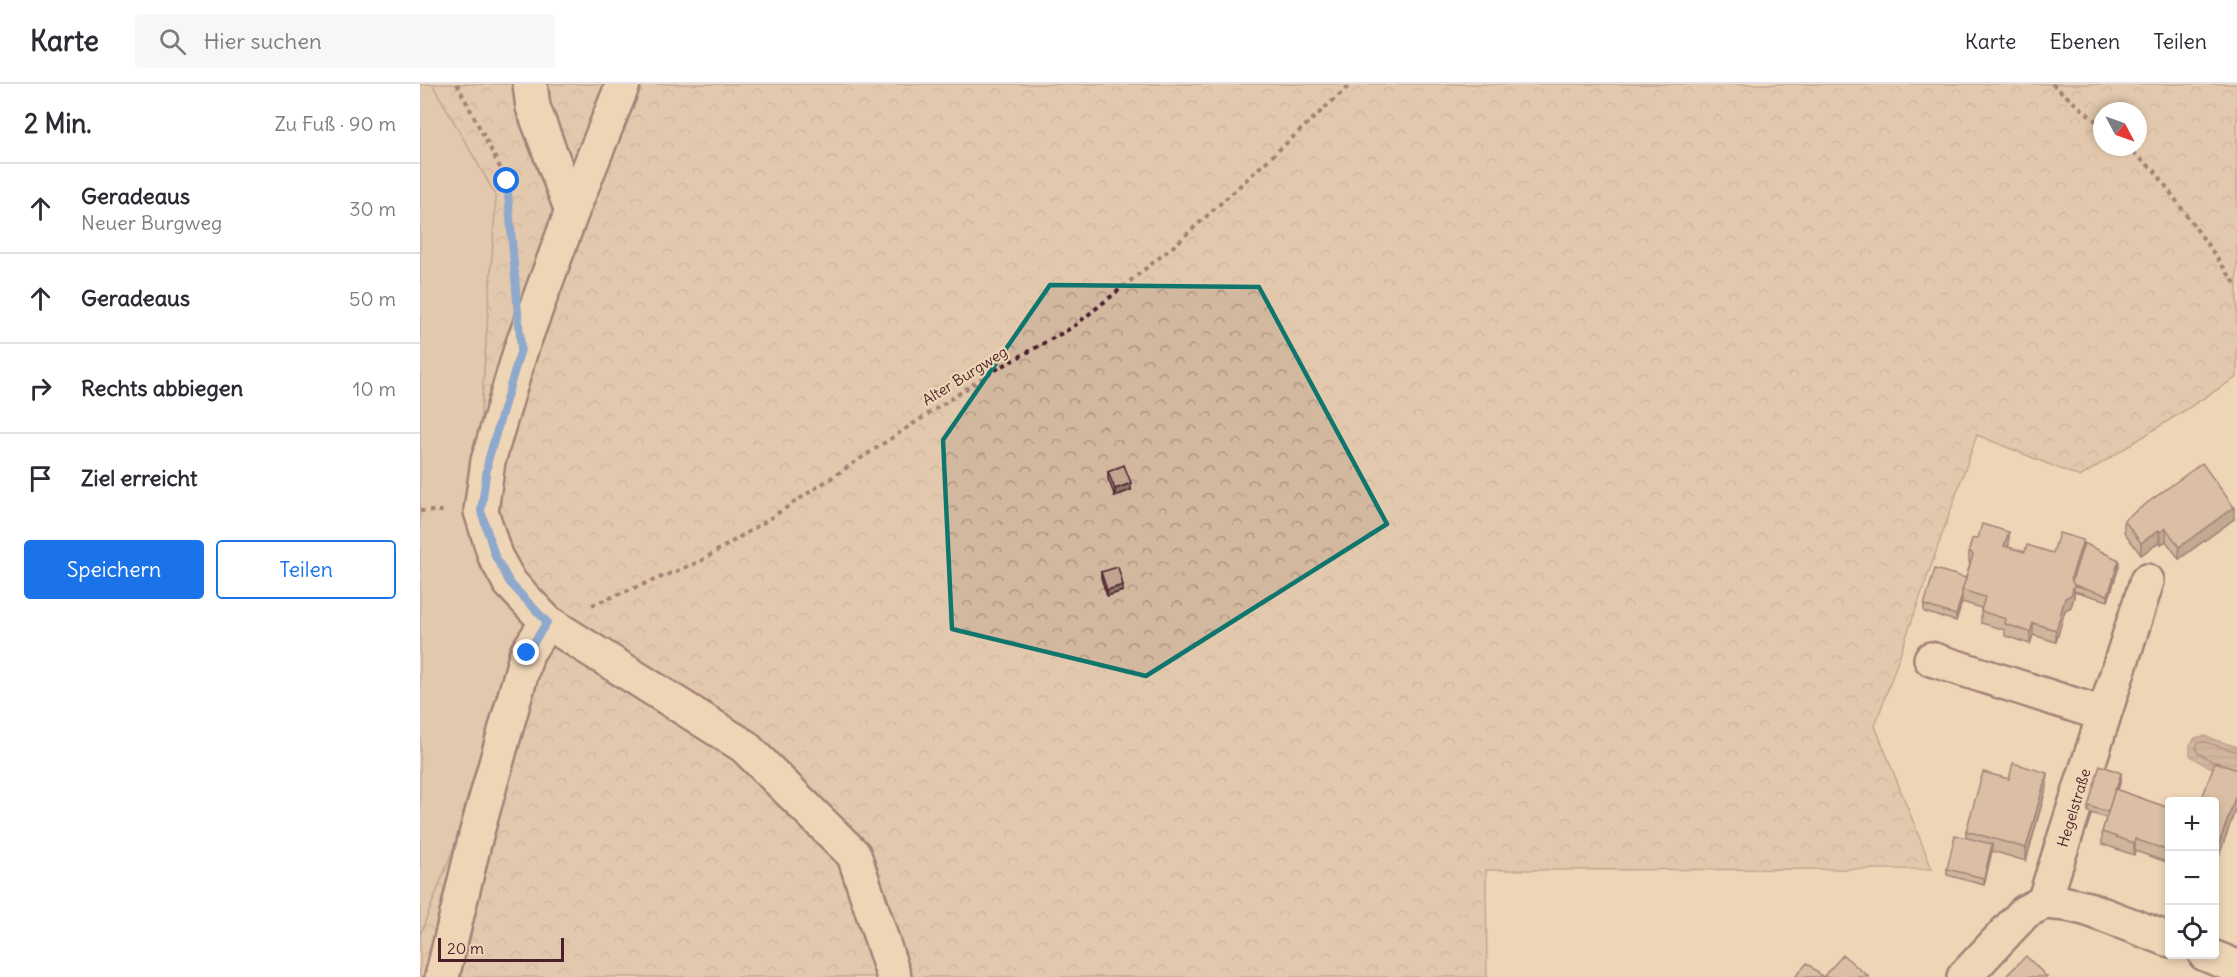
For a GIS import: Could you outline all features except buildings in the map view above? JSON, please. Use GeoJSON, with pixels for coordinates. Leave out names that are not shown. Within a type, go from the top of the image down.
{"type":"FeatureCollection","features":[{"type":"Feature","properties":{"kind":"street"},"geometry":{"type":"LineString","coordinates":[[530,84],[533,107],[572,211]]}},
{"type":"Feature","properties":{"kind":"street"},"geometry":{"type":"LineString","coordinates":[[623,84],[572,211],[521,349],[488,461],[481,511],[495,556],[510,583],[547,622],[744,746],[854,855],[894,977]]}},
{"type":"Feature","properties":{"kind":"street","name":"Hegelstraße"},"geometry":{"type":"LineString","coordinates":[[2044,902],[2147,581]]}},
{"type":"Feature","properties":{"kind":"street"},"geometry":{"type":"LineString","coordinates":[[442,977],[476,836],[527,653],[547,622]]}},
{"type":"Feature","properties":{"kind":"street"},"geometry":{"type":"LineString","coordinates":[[1931,659],[2103,714]]}},
{"type":"Feature","properties":{"kind":"street"},"geometry":{"type":"LineString","coordinates":[[1964,977],[2025,912],[2044,902],[2088,909],[2165,938]]}},
{"type":"Feature","properties":{"kind":"street"},"geometry":{"type":"LineString","coordinates":[[2217,959],[2237,967]]}},
{"type":"Feature","properties":{"kind":"path"},"geometry":{"type":"LineString","coordinates":[[457,84],[507,181],[513,260]]}},
{"type":"Feature","properties":{"kind":"path","name":"Alter Burgweg"},"geometry":{"type":"LineString","coordinates":[[547,622],[699,562],[766,521],[990,373],[1074,327],[1175,245],[1351,84]]}},
{"type":"Feature","properties":{"kind":"path"},"geometry":{"type":"LineString","coordinates":[[2052,84],[2093,118]]}},
{"type":"Feature","properties":{"kind":"path"},"geometry":{"type":"LineString","coordinates":[[2137,156],[2155,171],[2237,286]]}},
{"type":"Feature","properties":{"kind":"highlighted area"},"geometry":{"type":"Polygon","coordinates":[[[1050,285],[1259,287],[1387,524],[1146,676],[952,629],[943,440],[1050,285]]]}},
{"type":"Feature","properties":{"kind":"green space"},"geometry":{"type":"Polygon","coordinates":[[[420,84],[432,84],[496,196],[476,485],[537,630],[420,935],[420,84]]]}},
{"type":"Feature","properties":{"kind":"green space"},"geometry":{"type":"Polygon","coordinates":[[[432,84],[2237,84],[2237,377],[2080,477],[1977,435],[1875,726],[1932,869],[1486,870],[1487,977],[420,977],[420,935],[537,630],[476,485],[496,196],[432,84]]]}},
{"type":"Feature","properties":{"kind":"water"},"geometry":{"type":"Polygon","coordinates":[[[2204,736],[2237,747],[2237,774],[2212,768],[2190,755],[2190,745],[2195,738],[2204,736]]]}},
{"type":"Feature","properties":{"kind":"route"},"geometry":{"type":"LineString","coordinates":[[507,181],[521,349],[488,461],[481,511],[495,556],[510,583],[547,622],[527,653]]}}]}
